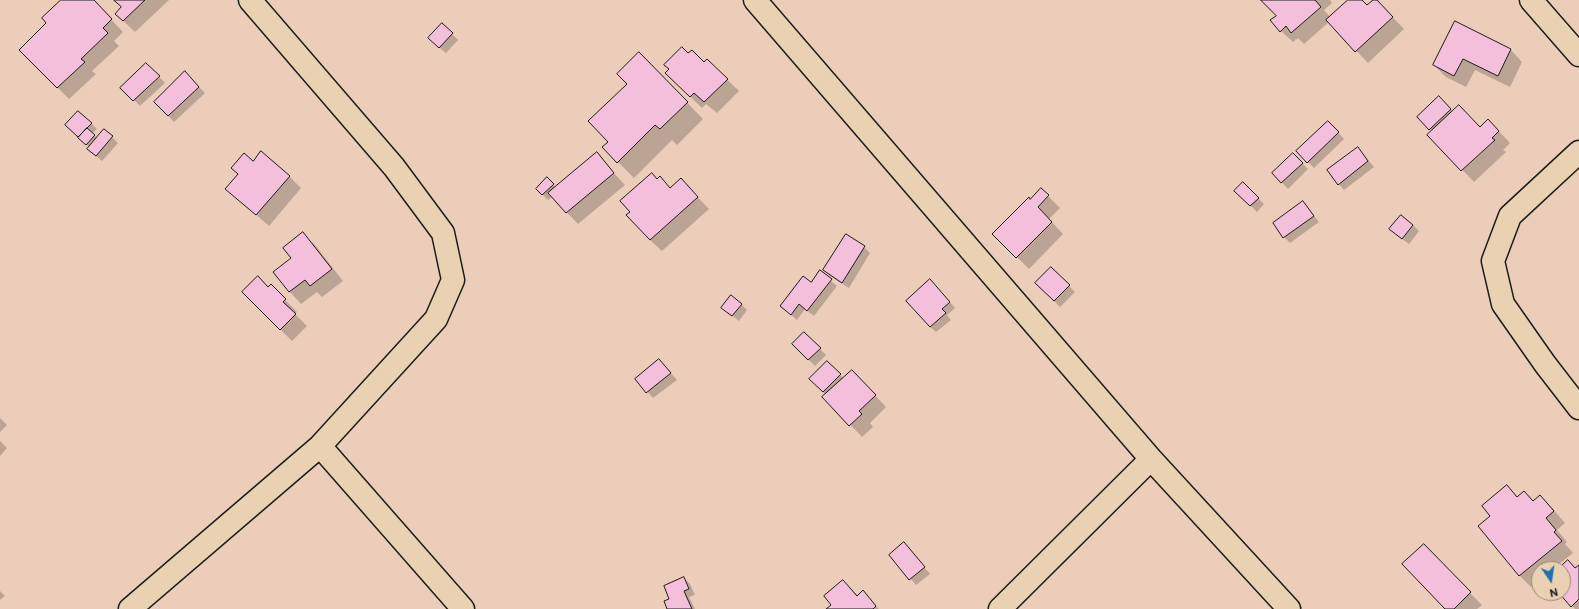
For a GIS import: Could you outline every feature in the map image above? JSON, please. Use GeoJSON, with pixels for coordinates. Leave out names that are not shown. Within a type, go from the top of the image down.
{"type":"FeatureCollection","features":[{"type":"Feature","properties":{"kind":"street"},"geometry":{"type":"LineString","coordinates":[[130,609],[320,446],[436,319],[453,280],[443,233],[394,167],[250,0]]}},
{"type":"Feature","properties":{"kind":"street"},"geometry":{"type":"LineString","coordinates":[[1531,0],[1579,55]]}},
{"type":"Feature","properties":{"kind":"street"},"geometry":{"type":"LineString","coordinates":[[766,4],[1151,459],[1289,609]]}},
{"type":"Feature","properties":{"kind":"street"},"geometry":{"type":"LineString","coordinates":[[1579,152],[1510,216],[1493,261],[1503,304],[1545,364],[1579,408]]}},
{"type":"Feature","properties":{"kind":"street"},"geometry":{"type":"LineString","coordinates":[[320,446],[463,609]]}},
{"type":"Feature","properties":{"kind":"street"},"geometry":{"type":"LineString","coordinates":[[1000,609],[1151,459]]}},
{"type":"Feature","properties":{"kind":"building"},"geometry":{"type":"Polygon","coordinates":[[[61,0],[94,0],[112,19],[103,28],[108,33],[81,59],[85,62],[57,88],[19,50],[46,23],[42,18],[61,0]]]}},
{"type":"Feature","properties":{"kind":"building"},"geometry":{"type":"Polygon","coordinates":[[[114,0],[145,0],[123,21],[115,14],[121,7],[114,0]]]}},
{"type":"Feature","properties":{"kind":"building"},"geometry":{"type":"Polygon","coordinates":[[[1261,0],[1315,0],[1321,7],[1291,33],[1286,26],[1280,32],[1270,20],[1276,16],[1261,0]]]}},
{"type":"Feature","properties":{"kind":"building"},"geometry":{"type":"Polygon","coordinates":[[[1348,0],[1362,0],[1367,5],[1373,0],[1377,0],[1393,17],[1355,52],[1326,20],[1348,0]]]}},
{"type":"Feature","properties":{"kind":"building"},"geometry":{"type":"Polygon","coordinates":[[[1455,21],[1511,49],[1498,76],[1463,59],[1454,76],[1433,65],[1455,21]]]}},
{"type":"Feature","properties":{"kind":"building"},"geometry":{"type":"Polygon","coordinates":[[[442,23],[453,33],[439,48],[428,38],[442,23]]]}},
{"type":"Feature","properties":{"kind":"building"},"geometry":{"type":"Polygon","coordinates":[[[682,47],[688,53],[692,50],[704,62],[707,59],[728,79],[704,102],[694,93],[690,97],[665,73],[669,69],[664,65],[682,47]]]}},
{"type":"Feature","properties":{"kind":"building"},"geometry":{"type":"Polygon","coordinates":[[[639,52],[688,102],[660,129],[655,125],[617,163],[602,147],[608,142],[588,121],[627,84],[617,74],[639,52]]]}},
{"type":"Feature","properties":{"kind":"building"},"geometry":{"type":"Polygon","coordinates":[[[146,63],[160,76],[133,101],[120,88],[146,63]]]}},
{"type":"Feature","properties":{"kind":"building"},"geometry":{"type":"Polygon","coordinates":[[[185,71],[199,87],[168,116],[154,102],[185,71]]]}},
{"type":"Feature","properties":{"kind":"building"},"geometry":{"type":"Polygon","coordinates":[[[1439,96],[1451,109],[1429,130],[1417,117],[1439,96]]]}},
{"type":"Feature","properties":{"kind":"building"},"geometry":{"type":"Polygon","coordinates":[[[1459,105],[1480,127],[1488,119],[1499,131],[1492,138],[1495,140],[1461,171],[1427,135],[1459,105]]]}},
{"type":"Feature","properties":{"kind":"building"},"geometry":{"type":"Polygon","coordinates":[[[78,111],[92,123],[78,137],[65,125],[78,111]]]}},
{"type":"Feature","properties":{"kind":"building"},"geometry":{"type":"Polygon","coordinates":[[[1328,121],[1339,132],[1307,163],[1296,151],[1328,121]]]}},
{"type":"Feature","properties":{"kind":"building"},"geometry":{"type":"Polygon","coordinates":[[[87,128],[95,135],[86,145],[78,138],[87,128]]]}},
{"type":"Feature","properties":{"kind":"building"},"geometry":{"type":"Polygon","coordinates":[[[104,129],[113,136],[96,156],[87,149],[104,129]]]}},
{"type":"Feature","properties":{"kind":"building"},"geometry":{"type":"Polygon","coordinates":[[[1358,147],[1368,161],[1338,185],[1327,170],[1358,147]]]}},
{"type":"Feature","properties":{"kind":"building"},"geometry":{"type":"Polygon","coordinates":[[[261,151],[290,176],[256,215],[225,189],[238,174],[231,168],[244,153],[253,161],[261,151]]]}},
{"type":"Feature","properties":{"kind":"building"},"geometry":{"type":"Polygon","coordinates":[[[597,152],[614,173],[566,213],[548,193],[597,152]]]}},
{"type":"Feature","properties":{"kind":"building"},"geometry":{"type":"Polygon","coordinates":[[[1293,153],[1303,163],[1281,183],[1272,173],[1293,153]]]}},
{"type":"Feature","properties":{"kind":"building"},"geometry":{"type":"Polygon","coordinates":[[[652,173],[657,179],[660,176],[670,188],[681,178],[698,197],[650,240],[626,215],[630,212],[620,201],[652,173]]]}},
{"type":"Feature","properties":{"kind":"building"},"geometry":{"type":"Polygon","coordinates":[[[547,177],[554,184],[542,195],[536,189],[547,177]]]}},
{"type":"Feature","properties":{"kind":"building"},"geometry":{"type":"Polygon","coordinates":[[[1243,182],[1259,198],[1250,206],[1234,191],[1243,182]]]}},
{"type":"Feature","properties":{"kind":"building"},"geometry":{"type":"Polygon","coordinates":[[[1041,188],[1049,195],[1038,207],[1052,222],[1016,258],[992,234],[1029,197],[1030,199],[1041,188]]]}},
{"type":"Feature","properties":{"kind":"building"},"geometry":{"type":"Polygon","coordinates":[[[1303,201],[1314,216],[1283,238],[1273,223],[1303,201]]]}},
{"type":"Feature","properties":{"kind":"building"},"geometry":{"type":"Polygon","coordinates":[[[1401,215],[1413,225],[1402,239],[1389,229],[1401,215]]]}},
{"type":"Feature","properties":{"kind":"building"},"geometry":{"type":"Polygon","coordinates":[[[303,232],[332,269],[310,286],[305,280],[289,292],[273,272],[291,258],[283,248],[303,232]]]}},
{"type":"Feature","properties":{"kind":"building"},"geometry":{"type":"Polygon","coordinates":[[[846,234],[865,246],[842,283],[823,270],[846,234]]]}},
{"type":"Feature","properties":{"kind":"building"},"geometry":{"type":"Polygon","coordinates":[[[1051,267],[1070,285],[1054,301],[1035,283],[1051,267]]]}},
{"type":"Feature","properties":{"kind":"building"},"geometry":{"type":"Polygon","coordinates":[[[820,270],[832,279],[807,311],[799,304],[791,315],[780,306],[803,276],[811,282],[820,270]]]}},
{"type":"Feature","properties":{"kind":"building"},"geometry":{"type":"Polygon","coordinates":[[[258,276],[268,287],[271,284],[286,299],[283,302],[296,314],[280,330],[242,292],[258,276]]]}},
{"type":"Feature","properties":{"kind":"building"},"geometry":{"type":"Polygon","coordinates":[[[930,279],[950,302],[942,309],[946,313],[930,327],[906,301],[930,279]]]}},
{"type":"Feature","properties":{"kind":"building"},"geometry":{"type":"Polygon","coordinates":[[[731,295],[742,304],[732,316],[721,308],[731,295]]]}},
{"type":"Feature","properties":{"kind":"building"},"geometry":{"type":"Polygon","coordinates":[[[804,332],[821,348],[808,360],[792,344],[804,332]]]}},
{"type":"Feature","properties":{"kind":"building"},"geometry":{"type":"Polygon","coordinates":[[[659,359],[671,373],[646,393],[635,379],[659,359]]]}},
{"type":"Feature","properties":{"kind":"building"},"geometry":{"type":"Polygon","coordinates":[[[827,361],[841,374],[823,392],[809,379],[827,361]]]}},
{"type":"Feature","properties":{"kind":"building"},"geometry":{"type":"Polygon","coordinates":[[[852,370],[876,395],[859,411],[862,414],[849,426],[822,397],[852,370]]]}},
{"type":"Feature","properties":{"kind":"building"},"geometry":{"type":"Polygon","coordinates":[[[1507,485],[1517,497],[1524,491],[1533,501],[1540,495],[1554,511],[1546,518],[1556,530],[1554,532],[1562,541],[1537,561],[1531,561],[1531,566],[1519,576],[1478,526],[1490,516],[1482,506],[1507,485]]]}},
{"type":"Feature","properties":{"kind":"building"},"geometry":{"type":"Polygon","coordinates":[[[904,542],[925,567],[909,580],[889,555],[904,542]]]}},
{"type":"Feature","properties":{"kind":"building"},"geometry":{"type":"Polygon","coordinates":[[[1424,544],[1471,592],[1454,609],[1445,609],[1402,564],[1424,544]]]}},
{"type":"Feature","properties":{"kind":"building"},"geometry":{"type":"Polygon","coordinates":[[[1571,563],[1575,568],[1579,565],[1579,599],[1571,607],[1566,601],[1571,601],[1571,563]]]}},
{"type":"Feature","properties":{"kind":"building"},"geometry":{"type":"Polygon","coordinates":[[[684,577],[689,589],[684,591],[692,609],[667,609],[664,601],[669,599],[664,586],[684,577]]]}},
{"type":"Feature","properties":{"kind":"building"},"geometry":{"type":"Polygon","coordinates":[[[843,580],[857,596],[863,590],[876,606],[873,609],[826,609],[831,605],[824,596],[843,580]]]}}]}
